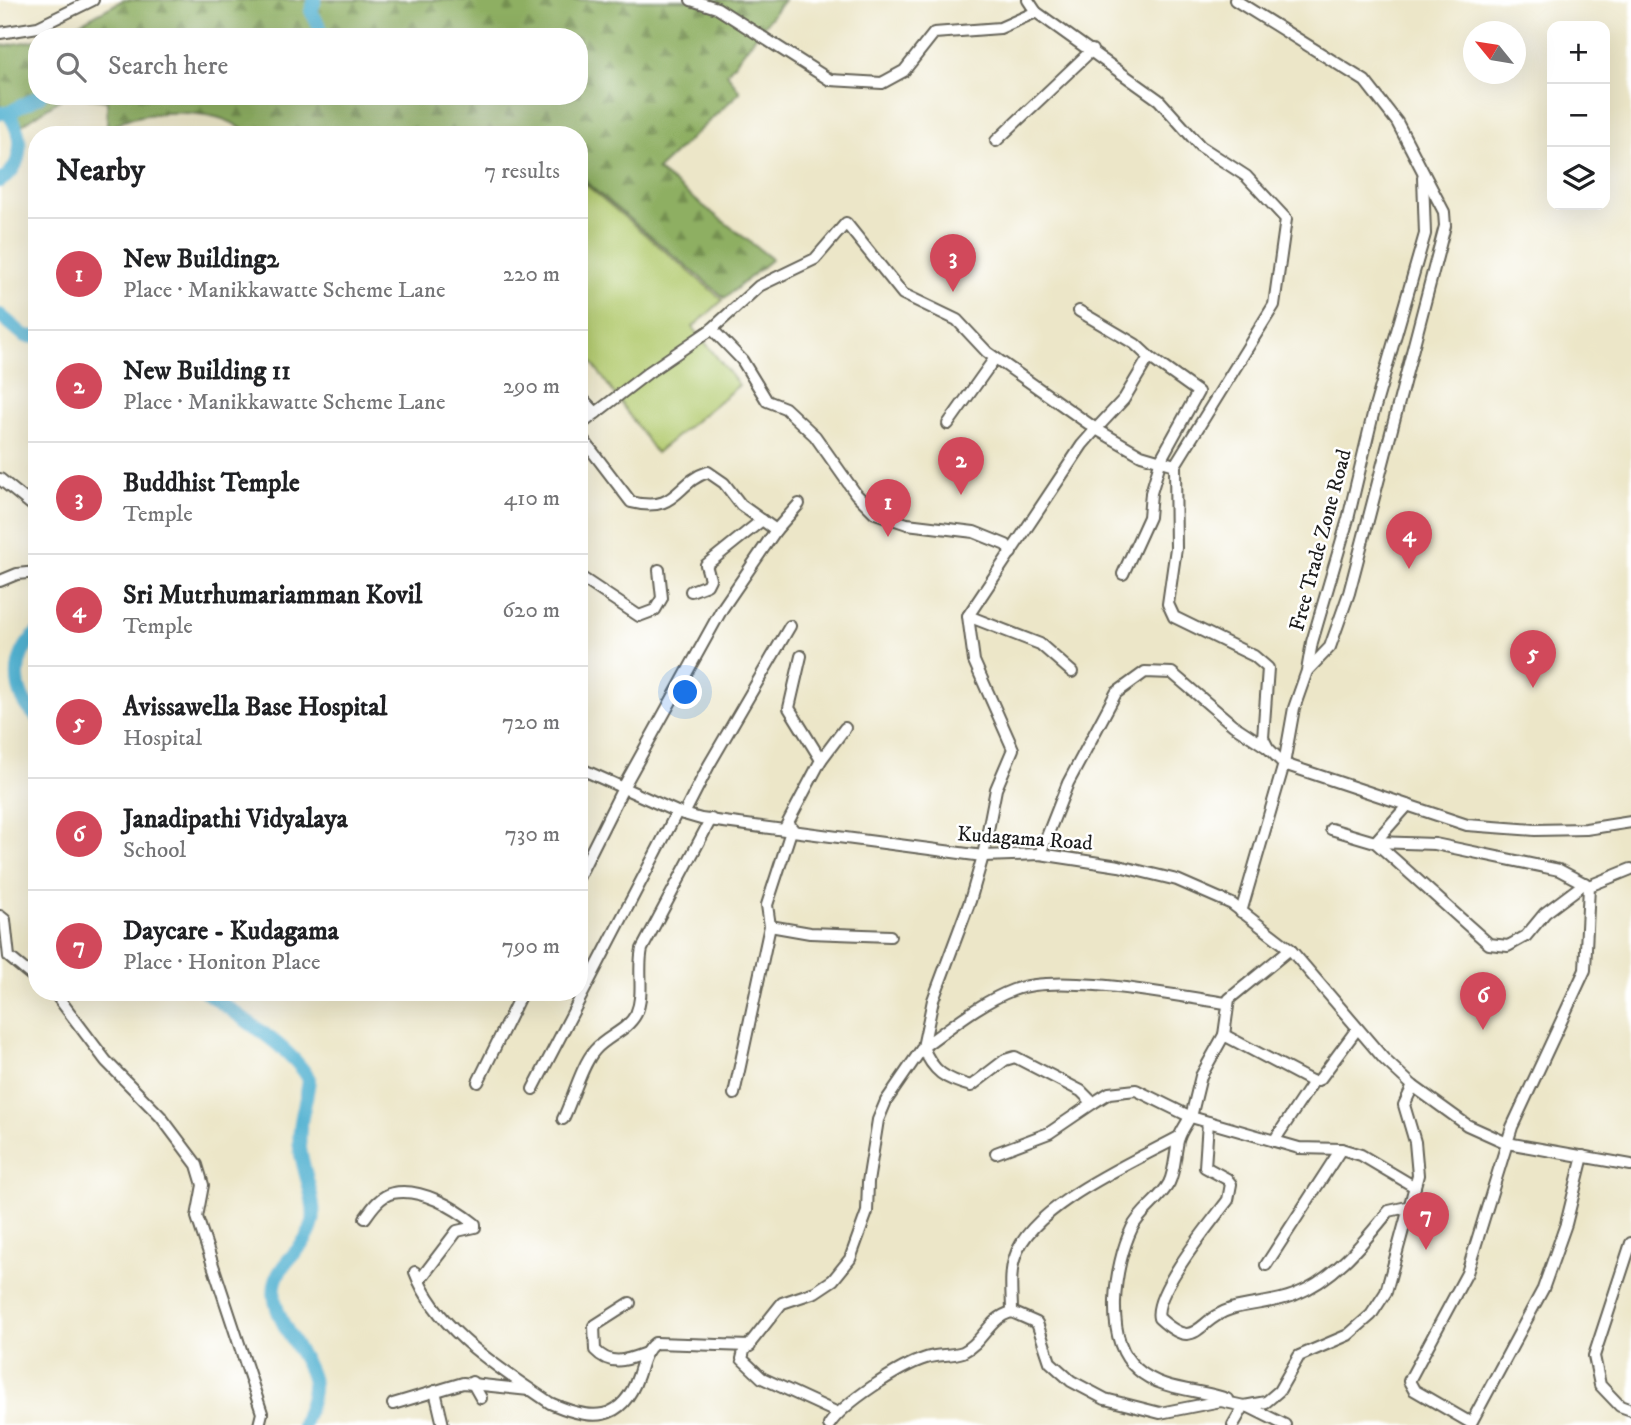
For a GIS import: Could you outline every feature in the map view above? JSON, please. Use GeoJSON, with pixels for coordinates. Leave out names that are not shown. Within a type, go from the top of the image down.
{"type":"FeatureCollection","features":[{"type":"Feature","properties":{"kind":"street"},"geometry":{"type":"LineString","coordinates":[[32,28],[93,0]]}},
{"type":"Feature","properties":{"kind":"street"},"geometry":{"type":"LineString","coordinates":[[691,0],[717,8],[830,80],[864,84],[882,83],[904,71],[934,33],[1000,29],[1036,12]]}},
{"type":"Feature","properties":{"kind":"street"},"geometry":{"type":"LineString","coordinates":[[1027,0],[1036,12],[1159,100],[1200,146],[1246,176],[1286,219],[1274,305],[1175,465],[1176,548],[1168,604],[1174,617],[1254,656],[1268,668],[1263,738],[1268,748]]}},
{"type":"Feature","properties":{"kind":"street","name":"Free Trade Zone Road"},"geometry":{"type":"LineString","coordinates":[[1235,0],[1365,81],[1398,122],[1423,176],[1440,200],[1445,226],[1345,604],[1330,647],[1307,671]]}},
{"type":"Feature","properties":{"kind":"street"},"geometry":{"type":"LineString","coordinates":[[0,33],[28,29]]}},
{"type":"Feature","properties":{"kind":"street"},"geometry":{"type":"LineString","coordinates":[[996,141],[1092,50]]}},
{"type":"Feature","properties":{"kind":"street","name":"Free Trade Zone Road"},"geometry":{"type":"LineString","coordinates":[[1241,912],[1284,764],[1294,708],[1307,671],[1312,642],[1424,234],[1423,176]]}},
{"type":"Feature","properties":{"kind":"street"},"geometry":{"type":"LineString","coordinates":[[588,419],[712,329],[759,286],[815,259],[846,223],[903,294],[957,320],[995,358],[1096,429],[1141,455],[1175,465]]}},
{"type":"Feature","properties":{"kind":"street"},"geometry":{"type":"LineString","coordinates":[[1079,311],[1135,344],[1149,358],[1198,392],[1161,459],[1151,493],[1149,517],[1123,574]]}},
{"type":"Feature","properties":{"kind":"street"},"geometry":{"type":"LineString","coordinates":[[712,329],[742,360],[767,401],[785,408],[815,436],[856,494],[875,513],[907,524],[974,532],[1006,545],[1011,553]]}},
{"type":"Feature","properties":{"kind":"street"},"geometry":{"type":"LineString","coordinates":[[948,424],[995,358]]}},
{"type":"Feature","properties":{"kind":"street"},"geometry":{"type":"LineString","coordinates":[[838,1413],[762,1378],[742,1359],[782,1303],[815,1292],[833,1280],[850,1259],[867,1212],[868,1182],[878,1120],[886,1101],[923,1046],[933,1000],[970,901],[983,856],[996,789],[1013,749],[974,661],[968,616],[1082,445],[1124,399],[1149,358]]}},
{"type":"Feature","properties":{"kind":"street"},"geometry":{"type":"LineString","coordinates":[[588,405],[596,413]]}},
{"type":"Feature","properties":{"kind":"street"},"geometry":{"type":"LineString","coordinates":[[588,446],[631,502],[662,504],[684,490],[698,475],[708,472],[724,483],[741,505],[776,530]]}},
{"type":"Feature","properties":{"kind":"street"},"geometry":{"type":"LineString","coordinates":[[0,479],[28,502]]}},
{"type":"Feature","properties":{"kind":"street"},"geometry":{"type":"LineString","coordinates":[[588,858],[624,786],[722,609],[776,530],[799,503]]}},
{"type":"Feature","properties":{"kind":"street"},"geometry":{"type":"LineString","coordinates":[[691,591],[708,585],[710,579],[706,565],[762,520]]}},
{"type":"Feature","properties":{"kind":"street"},"geometry":{"type":"LineString","coordinates":[[588,582],[639,616],[655,610],[662,597],[659,570]]}},
{"type":"Feature","properties":{"kind":"street"},"geometry":{"type":"LineString","coordinates":[[0,580],[28,573]]}},
{"type":"Feature","properties":{"kind":"street"},"geometry":{"type":"LineString","coordinates":[[968,616],[1040,644],[1072,672]]}},
{"type":"Feature","properties":{"kind":"street"},"geometry":{"type":"LineString","coordinates":[[588,987],[681,813],[790,626]]}},
{"type":"Feature","properties":{"kind":"street"},"geometry":{"type":"LineString","coordinates":[[801,656],[789,708],[821,760]]}},
{"type":"Feature","properties":{"kind":"street"},"geometry":{"type":"LineString","coordinates":[[1040,855],[1068,783],[1116,693],[1145,672],[1172,673],[1233,725],[1268,748],[1284,764],[1467,825],[1535,830],[1586,829],[1631,822]]}},
{"type":"Feature","properties":{"kind":"street"},"geometry":{"type":"LineString","coordinates":[[734,1094],[770,926],[766,905],[789,828],[821,760],[845,728]]}},
{"type":"Feature","properties":{"kind":"street","name":"Kudagama Road"},"geometry":{"type":"LineString","coordinates":[[588,772],[681,813],[711,819],[983,856],[1040,855],[1119,866],[1177,880],[1233,904],[1290,949],[1357,1028],[1413,1086],[1467,1125],[1507,1143],[1631,1165]]}},
{"type":"Feature","properties":{"kind":"street"},"geometry":{"type":"LineString","coordinates":[[1375,842],[1408,805]]}},
{"type":"Feature","properties":{"kind":"street"},"geometry":{"type":"LineString","coordinates":[[563,1119],[594,1050],[628,1024],[636,1013],[640,998],[638,964],[642,949],[711,819]]}},
{"type":"Feature","properties":{"kind":"street"},"geometry":{"type":"LineString","coordinates":[[1331,829],[1375,842],[1435,844],[1559,870],[1587,884]]}},
{"type":"Feature","properties":{"kind":"street"},"geometry":{"type":"LineString","coordinates":[[1375,842],[1489,944],[1508,946],[1526,936],[1545,913],[1587,884],[1631,869]]}},
{"type":"Feature","properties":{"kind":"street"},"geometry":{"type":"LineString","coordinates":[[1583,1156],[1566,1224],[1543,1289],[1470,1424],[1413,1390],[1409,1381],[1467,1273],[1507,1143],[1585,970],[1587,884]]}},
{"type":"Feature","properties":{"kind":"street"},"geometry":{"type":"LineString","coordinates":[[0,916],[5,920],[9,957],[28,973]]}},
{"type":"Feature","properties":{"kind":"street"},"geometry":{"type":"LineString","coordinates":[[770,926],[810,933],[890,936]]}},
{"type":"Feature","properties":{"kind":"street"},"geometry":{"type":"LineString","coordinates":[[1285,1425],[1206,1392],[1175,1388],[1138,1370],[1122,1351],[1118,1335],[1115,1276],[1132,1227],[1169,1182],[1179,1137],[1191,1117],[1201,1076],[1224,1035],[1226,1003],[1290,949]]}},
{"type":"Feature","properties":{"kind":"street"},"geometry":{"type":"LineString","coordinates":[[923,1046],[979,1009],[1013,990],[1032,985],[1089,985],[1226,1003]]}},
{"type":"Feature","properties":{"kind":"street"},"geometry":{"type":"LineString","coordinates":[[61,1001],[106,1061],[160,1117],[197,1165],[203,1185],[197,1217],[262,1413],[259,1425]]}},
{"type":"Feature","properties":{"kind":"street"},"geometry":{"type":"LineString","coordinates":[[478,1082],[518,1001]]}},
{"type":"Feature","properties":{"kind":"street"},"geometry":{"type":"LineString","coordinates":[[533,1090],[581,1001]]}},
{"type":"Feature","properties":{"kind":"street"},"geometry":{"type":"LineString","coordinates":[[1274,1141],[1314,1082],[1320,1079],[1357,1028]]}},
{"type":"Feature","properties":{"kind":"street"},"geometry":{"type":"LineString","coordinates":[[1224,1035],[1314,1082]]}},
{"type":"Feature","properties":{"kind":"street"},"geometry":{"type":"LineString","coordinates":[[923,1046],[935,1070],[944,1078],[971,1086],[1005,1060],[1015,1057],[1081,1091],[1093,1103]]}},
{"type":"Feature","properties":{"kind":"street"},"geometry":{"type":"LineString","coordinates":[[829,1425],[838,1413],[915,1362],[961,1353],[977,1340],[991,1322],[1012,1312],[1037,1323],[1049,1362],[1071,1381],[1105,1399],[1160,1413],[1221,1401],[1244,1406],[1266,1402],[1279,1391],[1299,1356],[1348,1335],[1371,1315],[1390,1280],[1419,1165],[1404,1105],[1413,1086]]}},
{"type":"Feature","properties":{"kind":"street"},"geometry":{"type":"LineString","coordinates":[[996,1153],[1049,1133],[1109,1093],[1136,1090],[1191,1117],[1208,1122],[1299,1148],[1341,1149],[1361,1155],[1415,1187]]}},
{"type":"Feature","properties":{"kind":"street"},"geometry":{"type":"LineString","coordinates":[[1208,1122],[1205,1167],[1227,1179],[1230,1191],[1228,1200],[1191,1250],[1160,1303],[1159,1318],[1182,1334],[1196,1332],[1227,1310],[1293,1295],[1329,1276],[1359,1247],[1389,1211],[1407,1207]]}},
{"type":"Feature","properties":{"kind":"street"},"geometry":{"type":"LineString","coordinates":[[1012,1312],[1014,1258],[1022,1244],[1054,1208],[1179,1137]]}},
{"type":"Feature","properties":{"kind":"street"},"geometry":{"type":"LineString","coordinates":[[1266,1265],[1341,1149]]}},
{"type":"Feature","properties":{"kind":"street"},"geometry":{"type":"LineString","coordinates":[[365,1219],[377,1202],[393,1193],[410,1194],[441,1203],[475,1224],[457,1231],[417,1277],[445,1319],[470,1344],[531,1390],[564,1409],[603,1415],[622,1408],[634,1389],[646,1353],[655,1343],[750,1346]]}},
{"type":"Feature","properties":{"kind":"street"},"geometry":{"type":"LineString","coordinates":[[1631,1243],[1594,1356],[1600,1385],[1620,1406],[1631,1410]]}},
{"type":"Feature","properties":{"kind":"street"},"geometry":{"type":"LineString","coordinates":[[630,1303],[594,1326],[595,1350],[602,1358],[615,1362],[646,1353]]}},
{"type":"Feature","properties":{"kind":"street"},"geometry":{"type":"LineString","coordinates":[[393,1404],[472,1382],[531,1390]]}},
{"type":"Feature","properties":{"kind":"street"},"geometry":{"type":"LineString","coordinates":[[472,1382],[481,1398]]}},
{"type":"Feature","properties":{"kind":"street"},"geometry":{"type":"LineString","coordinates":[[435,1391],[443,1425]]}},
{"type":"Feature","properties":{"kind":"street"},"geometry":{"type":"LineString","coordinates":[[1233,1425],[1244,1406]]}},
{"type":"Feature","properties":{"kind":"green space"},"geometry":{"type":"Polygon","coordinates":[[[123,0],[784,0],[727,73],[740,92],[657,170],[772,259],[725,298],[588,184],[588,126],[237,126],[207,115],[171,113],[138,117],[124,120],[115,126],[107,126],[107,105],[588,105],[588,28],[71,28],[123,0]]]}},
{"type":"Feature","properties":{"kind":"green space"},"geometry":{"type":"Polygon","coordinates":[[[28,41],[28,105],[52,105],[22,125],[10,109],[0,108],[0,46],[28,41]]]}},
{"type":"Feature","properties":{"kind":"green space"},"geometry":{"type":"Polygon","coordinates":[[[588,187],[723,300],[693,327],[739,385],[656,453],[588,357],[588,187]]]}},
{"type":"Feature","properties":{"kind":"waterway"},"geometry":{"type":"LineString","coordinates":[[315,0],[311,11],[320,28]]}},
{"type":"Feature","properties":{"kind":"waterway"},"geometry":{"type":"LineString","coordinates":[[8,113],[28,102]]}},
{"type":"Feature","properties":{"kind":"waterway"},"geometry":{"type":"LineString","coordinates":[[0,113],[8,113],[19,140],[18,159],[8,175],[0,181]]}},
{"type":"Feature","properties":{"kind":"waterway"},"geometry":{"type":"LineString","coordinates":[[0,315],[28,336]]}},
{"type":"Feature","properties":{"kind":"waterway"},"geometry":{"type":"LineString","coordinates":[[28,645],[19,664],[18,675],[19,686],[28,705]]}},
{"type":"Feature","properties":{"kind":"waterway"},"geometry":{"type":"LineString","coordinates":[[219,1001],[276,1043],[309,1079],[299,1139],[313,1205],[313,1222],[303,1243],[277,1276],[275,1287],[278,1311],[311,1374],[313,1383],[303,1425]]}},
{"type":"Feature","properties":{"kind":"place","name":"Buddhist Temple"},"geometry":{"type":"Point","coordinates":[953,292]}},
{"type":"Feature","properties":{"kind":"place","name":"New Building 11"},"geometry":{"type":"Point","coordinates":[961,495]}},
{"type":"Feature","properties":{"kind":"place","name":"New Building2"},"geometry":{"type":"Point","coordinates":[888,537]}},
{"type":"Feature","properties":{"kind":"place","name":"Sri Mutrhumariamman Kovil"},"geometry":{"type":"Point","coordinates":[1409,569]}},
{"type":"Feature","properties":{"kind":"place","name":"Avissawella Base Hospital"},"geometry":{"type":"Point","coordinates":[1533,688]}},
{"type":"Feature","properties":{"kind":"place","name":"Janadipathi Vidyalaya"},"geometry":{"type":"Point","coordinates":[1483,1030]}},
{"type":"Feature","properties":{"kind":"place","name":"Daycare - Kudagama"},"geometry":{"type":"Point","coordinates":[1426,1250]}}]}
